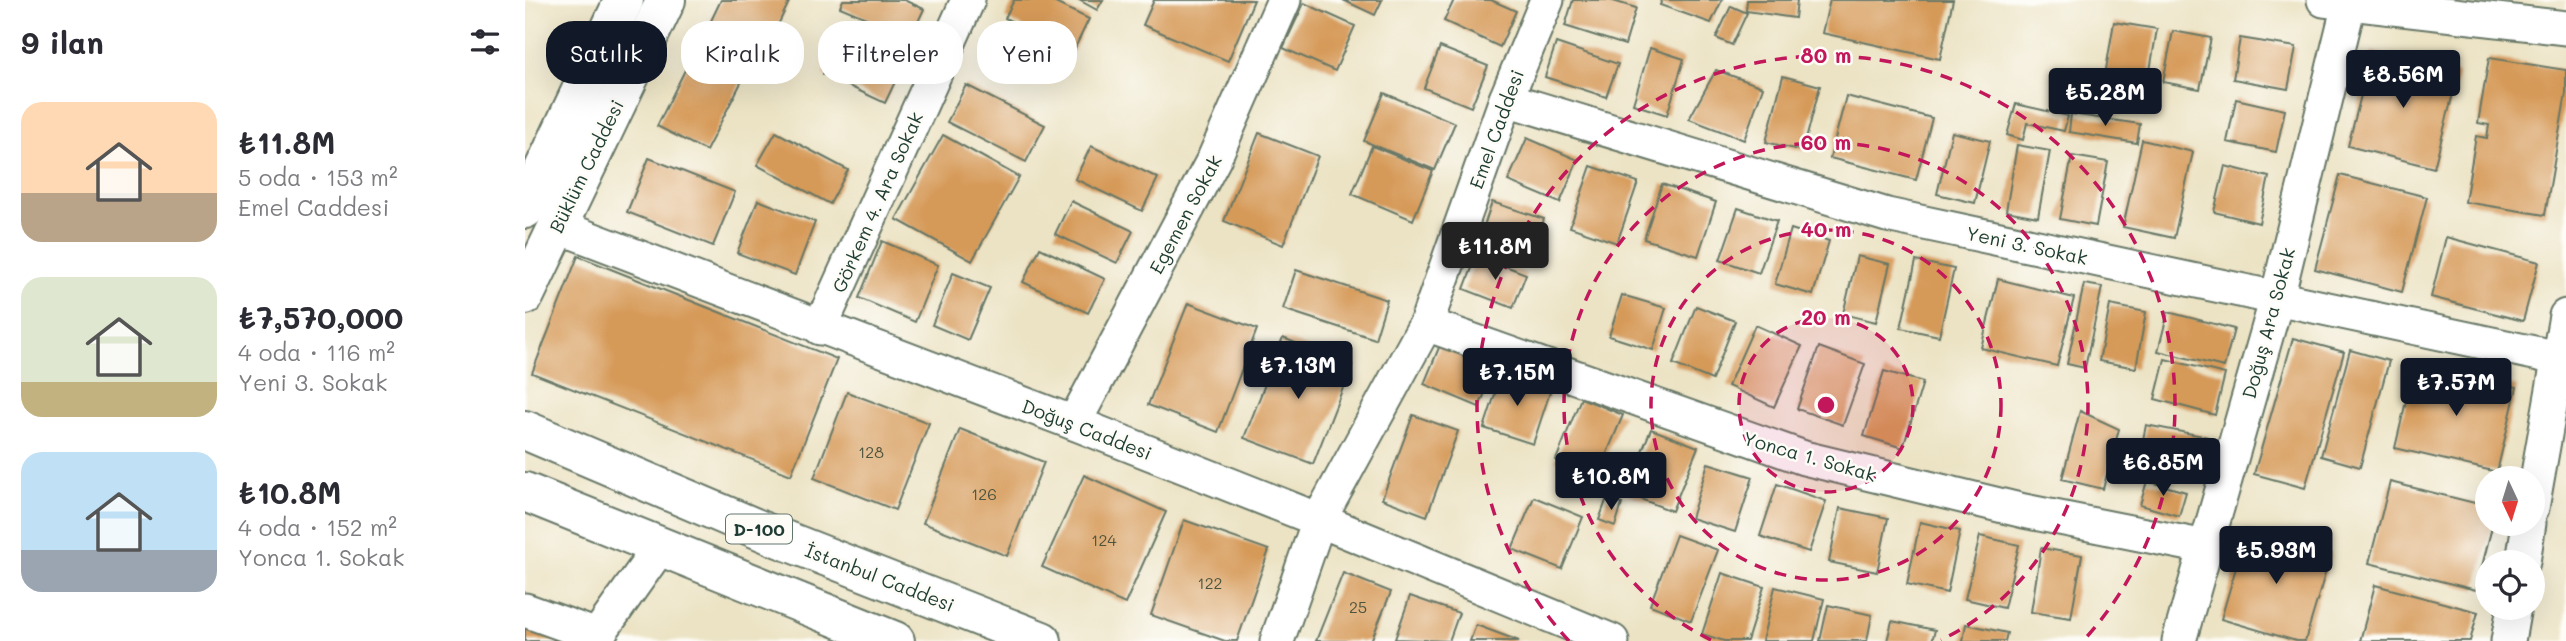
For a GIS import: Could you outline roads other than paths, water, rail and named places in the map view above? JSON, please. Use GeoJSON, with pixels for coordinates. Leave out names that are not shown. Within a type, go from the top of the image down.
{"type":"FeatureCollection","features":[{"type":"Feature","properties":{"kind":"main road","name":"Büklüm Caddesi"},"geometry":{"type":"LineString","coordinates":[[525,295],[536,216],[625,0]]}},
{"type":"Feature","properties":{"kind":"main road","name":"Büklüm Caddesi"},"geometry":{"type":"LineString","coordinates":[[536,216],[666,0]]}},
{"type":"Feature","properties":{"kind":"main road","name":"İstanbul Caddesi"},"geometry":{"type":"LineString","coordinates":[[525,430],[774,536],[1042,641]]}},
{"type":"Feature","properties":{"kind":"main road","name":"D-100"},"geometry":{"type":"LineString","coordinates":[[525,492],[894,641]]}},
{"type":"Feature","properties":{"kind":"street","name":"Görkem 4. Ara Sokak"},"geometry":{"type":"LineString","coordinates":[[820,328],[968,0]]}},
{"type":"Feature","properties":{"kind":"street","name":"Egemen Sokak"},"geometry":{"type":"LineString","coordinates":[[1074,423],[1214,159],[1284,0]]}},
{"type":"Feature","properties":{"kind":"street","name":"Emel Caddesi"},"geometry":{"type":"LineString","coordinates":[[1277,641],[1319,520],[1426,324],[1506,99],[1547,0]]}},
{"type":"Feature","properties":{"kind":"street"},"geometry":{"type":"LineString","coordinates":[[2336,2],[2566,28]]}},
{"type":"Feature","properties":{"kind":"street","name":"Doğuş Ara Sokak"},"geometry":{"type":"LineString","coordinates":[[2179,641],[2277,298],[2336,2]]}},
{"type":"Feature","properties":{"kind":"street","name":"Yeni 3. Sokak"},"geometry":{"type":"LineString","coordinates":[[1506,99],[1887,215],[2558,358]]}},
{"type":"Feature","properties":{"kind":"street","name":"Doğuş Caddesi"},"geometry":{"type":"LineString","coordinates":[[536,216],[820,328],[1074,423],[1319,520],[1612,641]]}},
{"type":"Feature","properties":{"kind":"street"},"geometry":{"type":"LineString","coordinates":[[2539,466],[2566,316]]}},
{"type":"Feature","properties":{"kind":"street","name":"Yonca 1. Sokak"},"geometry":{"type":"LineString","coordinates":[[1426,324],[1804,458],[2024,512],[2205,547]]}},
{"type":"Feature","properties":{"kind":"street"},"geometry":{"type":"LineString","coordinates":[[525,610],[597,636],[660,547]]}},
{"type":"Feature","properties":{"kind":"street"},"geometry":{"type":"LineString","coordinates":[[2508,641],[2512,620]]}}]}
